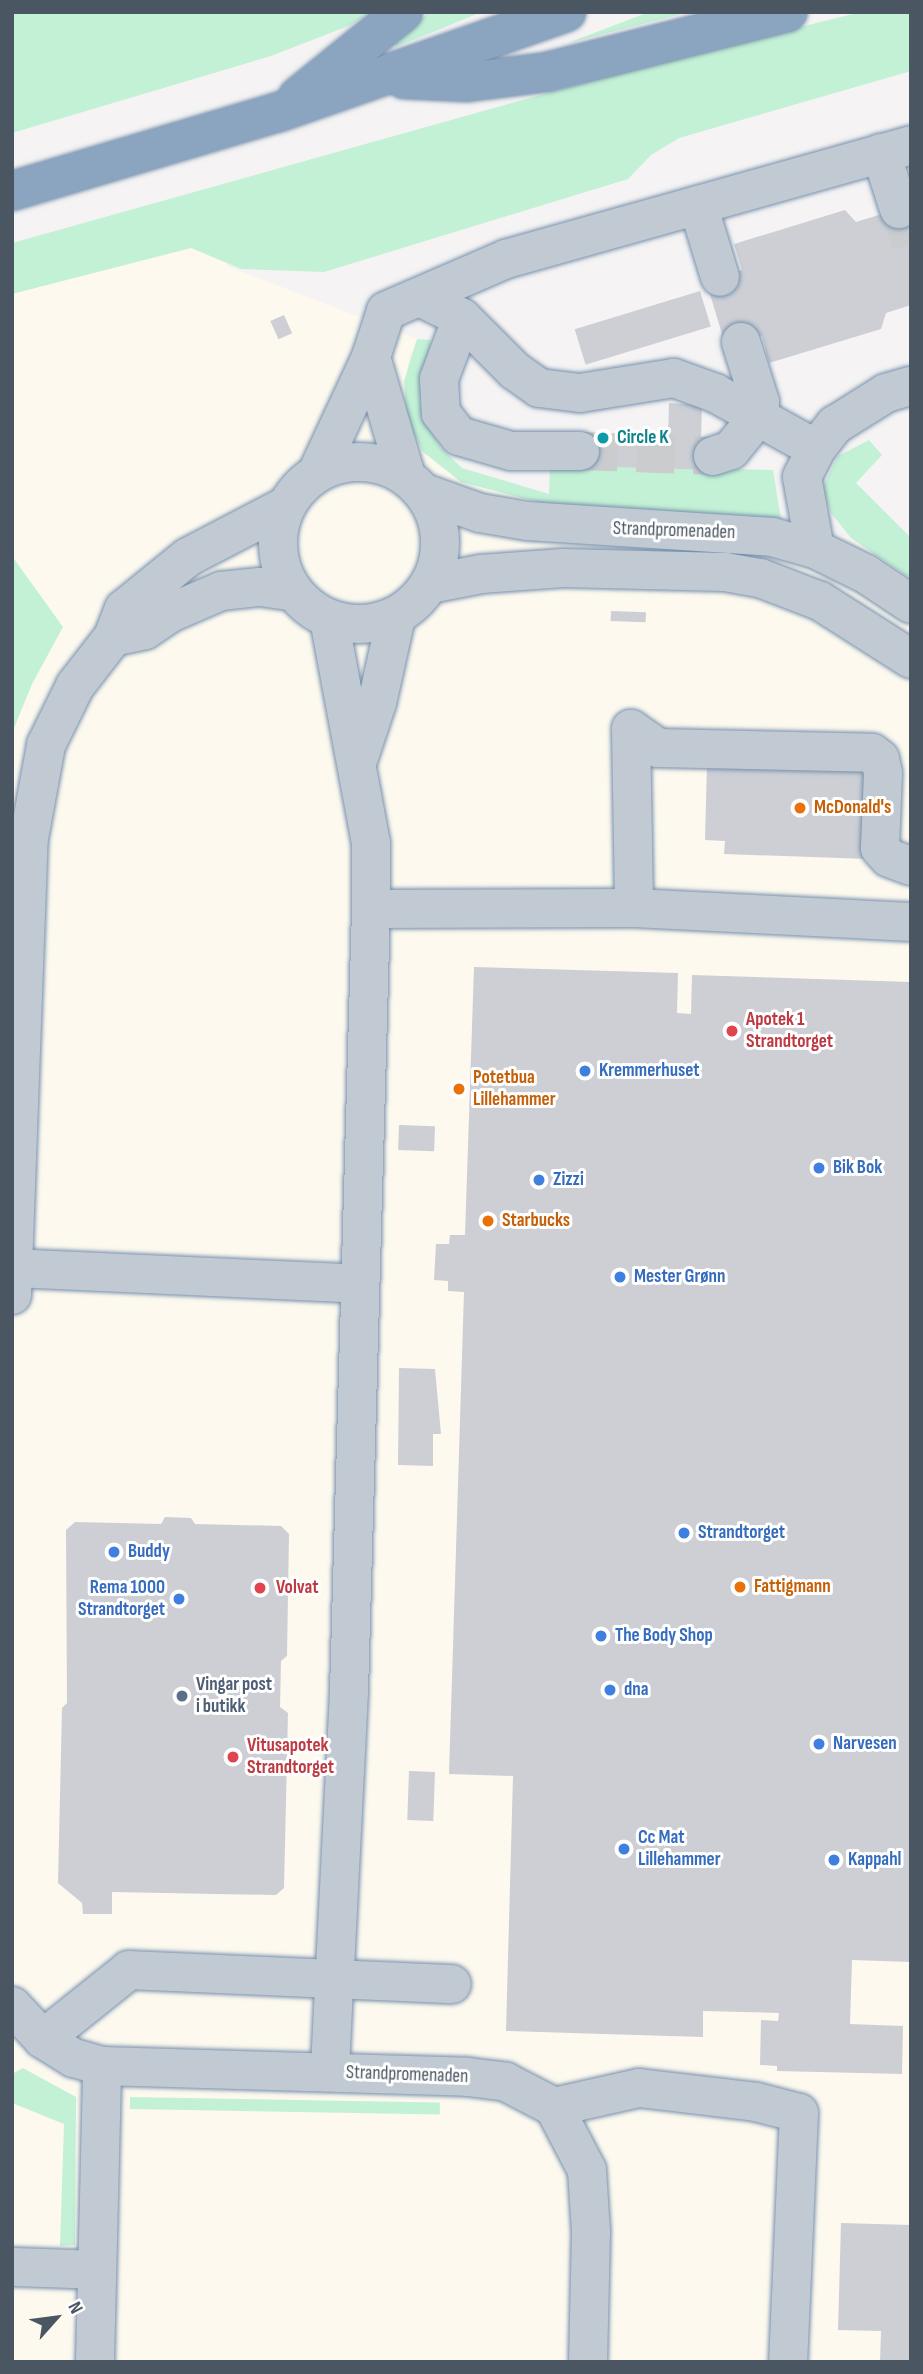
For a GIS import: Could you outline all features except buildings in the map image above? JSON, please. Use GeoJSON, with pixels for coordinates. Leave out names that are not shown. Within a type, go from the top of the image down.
{"type":"FeatureCollection","features":[{"type":"Feature","properties":{"kind":"highway"},"geometry":{"type":"LineString","coordinates":[[279,113],[403,12]]}},
{"type":"Feature","properties":{"kind":"highway"},"geometry":{"type":"LineString","coordinates":[[12,191],[279,113],[566,12]]}},
{"type":"Feature","properties":{"kind":"highway"},"geometry":{"type":"LineString","coordinates":[[381,78],[467,82],[547,72],[788,12]]}},
{"type":"Feature","properties":{"kind":"street"},"geometry":{"type":"LineString","coordinates":[[12,1295],[31,808],[57,717],[114,637],[124,609],[155,580],[188,556],[286,506],[317,473],[371,357],[386,311],[506,259],[896,149],[899,209]]}},
{"type":"Feature","properties":{"kind":"street"},"geometry":{"type":"LineString","coordinates":[[698,205],[720,277]]}},
{"type":"Feature","properties":{"kind":"street"},"geometry":{"type":"LineString","coordinates":[[420,297],[462,318],[515,371],[539,388],[580,393],[674,378],[715,393],[816,449]]}},
{"type":"Feature","properties":{"kind":"street"},"geometry":{"type":"LineString","coordinates":[[462,318],[439,379],[441,413],[459,436],[511,451],[580,451]]}},
{"type":"Feature","properties":{"kind":"street"},"geometry":{"type":"LineString","coordinates":[[713,456],[731,450],[758,417],[760,402],[741,342]]}},
{"type":"Feature","properties":{"kind":"street"},"geometry":{"type":"LineString","coordinates":[[286,506],[277,551],[294,592],[309,609],[329,619],[373,624],[396,617],[430,584],[441,537],[436,514],[415,485],[371,357]]}},
{"type":"Feature","properties":{"kind":"street"},"geometry":{"type":"LineString","coordinates":[[815,549],[802,477],[816,449],[835,425],[886,393],[911,386]]}},
{"type":"Feature","properties":{"kind":"street"},"geometry":{"type":"LineString","coordinates":[[317,473],[361,461],[415,485]]}},
{"type":"Feature","properties":{"kind":"street","name":"Strandpromenaden"},"geometry":{"type":"LineString","coordinates":[[415,485],[480,513],[527,521],[772,537],[815,549],[866,574],[911,604]]}},
{"type":"Feature","properties":{"kind":"street","name":"Strandpromenaden"},"geometry":{"type":"LineString","coordinates":[[430,584],[481,574],[563,568],[725,572],[760,578],[820,601],[911,659]]}},
{"type":"Feature","properties":{"kind":"street"},"geometry":{"type":"LineString","coordinates":[[114,637],[145,630],[170,613],[221,591],[260,587],[294,592]]}},
{"type":"Feature","properties":{"kind":"street"},"geometry":{"type":"LineString","coordinates":[[355,771],[377,703],[396,617]]}},
{"type":"Feature","properties":{"kind":"street"},"geometry":{"type":"LineString","coordinates":[[329,619],[355,771],[371,843],[349,1692],[330,2072]]}},
{"type":"Feature","properties":{"kind":"street"},"geometry":{"type":"LineString","coordinates":[[811,621],[911,677]]}},
{"type":"Feature","properties":{"kind":"street"},"geometry":{"type":"LineString","coordinates":[[634,908],[631,729],[658,748],[872,753],[880,759],[883,773],[880,848],[889,858],[911,866]]}},
{"type":"Feature","properties":{"kind":"street"},"geometry":{"type":"LineString","coordinates":[[371,909],[634,908],[911,922]]}},
{"type":"Feature","properties":{"kind":"street"},"geometry":{"type":"LineString","coordinates":[[12,1268],[358,1284]]}},
{"type":"Feature","properties":{"kind":"street"},"geometry":{"type":"LineString","coordinates":[[43,2039],[129,1970],[452,1984]]}},
{"type":"Feature","properties":{"kind":"street","name":"Strandpromenaden"},"geometry":{"type":"LineString","coordinates":[[12,2007],[43,2039],[74,2058],[102,2066],[330,2072],[506,2082],[554,2107]]}},
{"type":"Feature","properties":{"kind":"street"},"geometry":{"type":"LineString","coordinates":[[95,2362],[102,2066]]}},
{"type":"Feature","properties":{"kind":"street"},"geometry":{"type":"LineString","coordinates":[[588,2362],[591,2232],[587,2170],[554,2107],[639,2088],[756,2102],[799,2113],[788,2362]]}},
{"type":"Feature","properties":{"kind":"street"},"geometry":{"type":"LineString","coordinates":[[12,2267],[96,2270]]}},
{"type":"Feature","properties":{"kind":"shaded area"},"geometry":{"type":"Polygon","coordinates":[[[219,199],[227,266],[417,339],[409,358],[403,400],[461,482],[668,512],[782,519],[851,538],[911,579],[911,2362],[12,2362],[12,248],[219,199]]]}},
{"type":"Feature","properties":{"kind":"green space"},"geometry":{"type":"Polygon","coordinates":[[[12,12],[370,12],[351,25],[271,56],[12,133],[12,12]]]}},
{"type":"Feature","properties":{"kind":"green space"},"geometry":{"type":"Polygon","coordinates":[[[430,12],[482,12],[396,47],[392,40],[430,12]]]}},
{"type":"Feature","properties":{"kind":"green space"},"geometry":{"type":"Polygon","coordinates":[[[649,12],[689,12],[568,43],[649,12]]]}},
{"type":"Feature","properties":{"kind":"green space"},"geometry":{"type":"Polygon","coordinates":[[[861,12],[911,12],[911,71],[679,138],[651,155],[628,179],[324,272],[241,269],[191,248],[12,294],[12,243],[651,64],[861,12]]]}},
{"type":"Feature","properties":{"kind":"green space"},"geometry":{"type":"Polygon","coordinates":[[[417,339],[431,340],[420,402],[427,425],[441,448],[462,468],[549,494],[550,465],[773,470],[781,519],[553,506],[461,482],[423,452],[407,420],[404,381],[417,339]]]}},
{"type":"Feature","properties":{"kind":"green space"},"geometry":{"type":"Polygon","coordinates":[[[869,440],[882,455],[856,483],[911,538],[911,579],[851,538],[831,513],[825,497],[824,485],[838,456],[869,440]]]}},
{"type":"Feature","properties":{"kind":"green space"},"geometry":{"type":"Polygon","coordinates":[[[12,556],[63,627],[32,684],[12,733],[12,556]]]}},
{"type":"Feature","properties":{"kind":"green space"},"geometry":{"type":"Polygon","coordinates":[[[23,2068],[76,2097],[75,2245],[60,2246],[64,2124],[12,2103],[12,2074],[23,2068]]]}},
{"type":"Feature","properties":{"kind":"green space"},"geometry":{"type":"Polygon","coordinates":[[[130,2097],[440,2102],[440,2114],[130,2109],[130,2097]]]}},
{"type":"Feature","properties":{"kind":"tunnel"},"geometry":{"type":"LineString","coordinates":[[899,209],[911,244]]}},
{"type":"Feature","properties":{"kind":"tunnel"},"geometry":{"type":"LineString","coordinates":[[580,451],[713,456]]}},
{"type":"Feature","properties":{"kind":"place","name":"Circle K"},"geometry":{"type":"Point","coordinates":[603,438]}},
{"type":"Feature","properties":{"kind":"place","name":"McDonald's"},"geometry":{"type":"Point","coordinates":[800,808]}},
{"type":"Feature","properties":{"kind":"place","name":"Apotek 1 Strandtorget"},"geometry":{"type":"Point","coordinates":[732,1031]}},
{"type":"Feature","properties":{"kind":"place","name":"Kremmerhuset"},"geometry":{"type":"Point","coordinates":[585,1071]}},
{"type":"Feature","properties":{"kind":"place","name":"Potetbua Lillehammer"},"geometry":{"type":"Point","coordinates":[459,1089]}},
{"type":"Feature","properties":{"kind":"place","name":"Bik Bok"},"geometry":{"type":"Point","coordinates":[819,1168]}},
{"type":"Feature","properties":{"kind":"place","name":"Zizzi"},"geometry":{"type":"Point","coordinates":[539,1180]}},
{"type":"Feature","properties":{"kind":"place","name":"Starbucks"},"geometry":{"type":"Point","coordinates":[488,1221]}},
{"type":"Feature","properties":{"kind":"place","name":"Mester Grønn"},"geometry":{"type":"Point","coordinates":[620,1277]}},
{"type":"Feature","properties":{"kind":"place","name":"Strandtorget"},"geometry":{"type":"Point","coordinates":[684,1533]}},
{"type":"Feature","properties":{"kind":"place","name":"Buddy"},"geometry":{"type":"Point","coordinates":[114,1552]}},
{"type":"Feature","properties":{"kind":"place","name":"Fattigmann"},"geometry":{"type":"Point","coordinates":[740,1587]}},
{"type":"Feature","properties":{"kind":"place","name":"Volvat"},"geometry":{"type":"Point","coordinates":[260,1588]}},
{"type":"Feature","properties":{"kind":"place","name":"Rema 1000 Strandtorget"},"geometry":{"type":"Point","coordinates":[179,1599]}},
{"type":"Feature","properties":{"kind":"place","name":"The Body Shop"},"geometry":{"type":"Point","coordinates":[601,1636]}},
{"type":"Feature","properties":{"kind":"place","name":"dna"},"geometry":{"type":"Point","coordinates":[610,1690]}},
{"type":"Feature","properties":{"kind":"place","name":"Vingar post i butikk"},"geometry":{"type":"Point","coordinates":[182,1696]}},
{"type":"Feature","properties":{"kind":"place","name":"Narvesen"},"geometry":{"type":"Point","coordinates":[819,1744]}},
{"type":"Feature","properties":{"kind":"place","name":"Vitusapotek Strandtorget"},"geometry":{"type":"Point","coordinates":[233,1757]}},
{"type":"Feature","properties":{"kind":"place","name":"Cc Mat Lillehammer"},"geometry":{"type":"Point","coordinates":[624,1849]}},
{"type":"Feature","properties":{"kind":"place","name":"Kappahl"},"geometry":{"type":"Point","coordinates":[834,1860]}}]}
